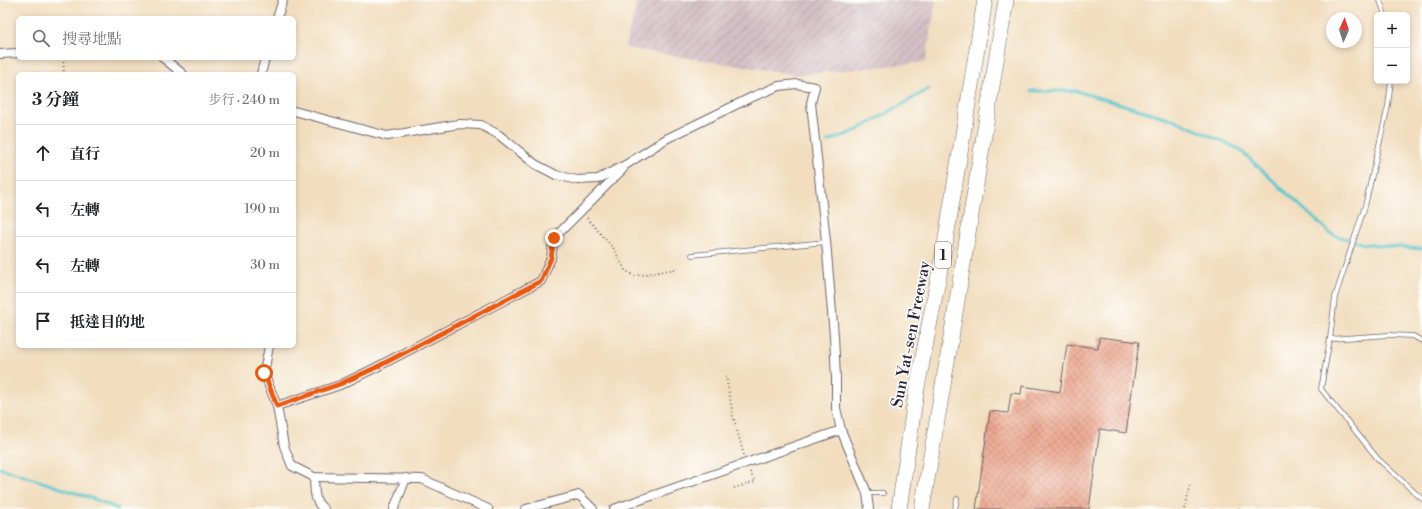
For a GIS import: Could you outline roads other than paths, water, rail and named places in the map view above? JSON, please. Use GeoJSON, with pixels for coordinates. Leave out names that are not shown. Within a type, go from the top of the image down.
{"type":"FeatureCollection","features":[{"type":"Feature","properties":{"kind":"highway","name":"Sun Yat-sen Freeway"},"geometry":{"type":"LineString","coordinates":[[900,509],[916,393],[945,244],[985,0]]}},
{"type":"Feature","properties":{"kind":"highway","name":"1"},"geometry":{"type":"LineString","coordinates":[[922,509],[1006,0]]}},
{"type":"Feature","properties":{"kind":"highway"},"geometry":{"type":"LineString","coordinates":[[891,509],[916,393]]}},
{"type":"Feature","properties":{"kind":"street"},"geometry":{"type":"LineString","coordinates":[[278,16],[282,0]]}},
{"type":"Feature","properties":{"kind":"street"},"geometry":{"type":"LineString","coordinates":[[0,54],[16,52]]}},
{"type":"Feature","properties":{"kind":"street"},"geometry":{"type":"LineString","coordinates":[[166,60],[180,72]]}},
{"type":"Feature","properties":{"kind":"street"},"geometry":{"type":"LineString","coordinates":[[262,72],[264,60]]}},
{"type":"Feature","properties":{"kind":"street"},"geometry":{"type":"LineString","coordinates":[[296,112],[388,136],[459,124],[482,125],[499,135],[535,164],[556,175],[577,180],[598,179],[628,164],[666,139],[752,97],[779,86],[797,84],[815,86],[811,103],[826,242],[834,336],[836,408],[841,430],[867,493],[869,509]]}},
{"type":"Feature","properties":{"kind":"street"},"geometry":{"type":"LineString","coordinates":[[277,406],[340,384],[375,368],[541,281],[551,258],[554,238],[628,164]]}},
{"type":"Feature","properties":{"kind":"street"},"geometry":{"type":"LineString","coordinates":[[269,348],[264,373],[277,406],[284,446],[292,466],[314,477],[422,479],[488,509]]}},
{"type":"Feature","properties":{"kind":"street"},"geometry":{"type":"LineString","coordinates":[[614,509],[841,430]]}},
{"type":"Feature","properties":{"kind":"street"},"geometry":{"type":"LineString","coordinates":[[314,477],[315,499],[324,509]]}},
{"type":"Feature","properties":{"kind":"street"},"geometry":{"type":"LineString","coordinates":[[394,509],[406,478]]}},
{"type":"Feature","properties":{"kind":"street"},"geometry":{"type":"LineString","coordinates":[[526,509],[579,495],[593,509]]}},
{"type":"Feature","properties":{"kind":"lane"},"geometry":{"type":"LineString","coordinates":[[1380,0],[1384,12]]}},
{"type":"Feature","properties":{"kind":"lane"},"geometry":{"type":"LineString","coordinates":[[1391,84],[1388,106],[1365,206],[1335,297],[1330,339],[1321,389],[1378,459],[1422,499]]}},
{"type":"Feature","properties":{"kind":"lane"},"geometry":{"type":"LineString","coordinates":[[692,255],[826,242]]}},
{"type":"Feature","properties":{"kind":"lane"},"geometry":{"type":"LineString","coordinates":[[1330,339],[1389,335],[1413,336],[1422,341]]}},
{"type":"Feature","properties":{"kind":"lane"},"geometry":{"type":"LineString","coordinates":[[867,493],[883,493]]}},
{"type":"Feature","properties":{"kind":"lane"},"geometry":{"type":"LineString","coordinates":[[955,509],[956,499]]}},
{"type":"Feature","properties":{"kind":"waterway"},"geometry":{"type":"LineString","coordinates":[[827,142],[856,131],[929,89]]}},
{"type":"Feature","properties":{"kind":"waterway"},"geometry":{"type":"LineString","coordinates":[[1031,91],[1076,91],[1175,120],[1239,149],[1331,234],[1364,244],[1422,249]]}},
{"type":"Feature","properties":{"kind":"waterway"},"geometry":{"type":"LineString","coordinates":[[0,468],[97,500],[118,509]]}}]}
